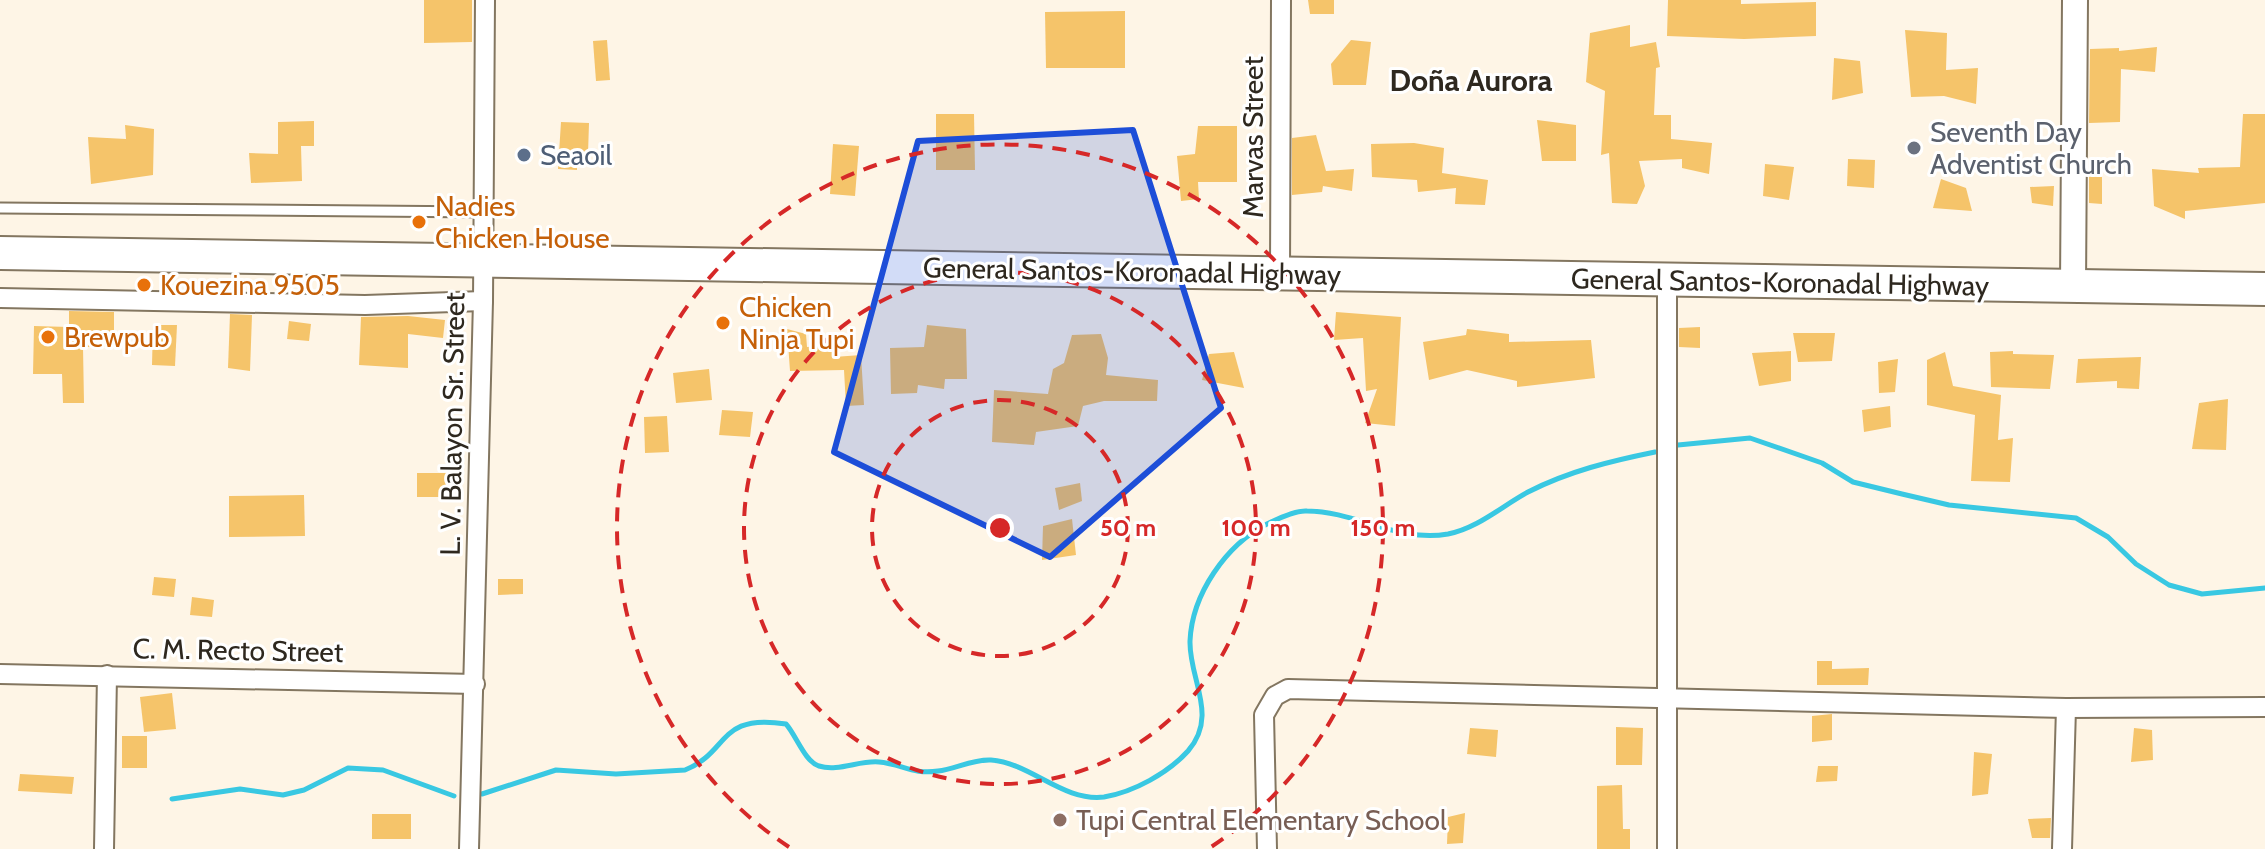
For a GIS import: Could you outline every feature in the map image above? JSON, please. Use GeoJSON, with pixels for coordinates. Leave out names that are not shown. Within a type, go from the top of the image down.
{"type":"FeatureCollection","features":[{"type":"Feature","properties":{"kind":"highway","name":"General Santos-Koronadal Highway"},"geometry":{"type":"LineString","coordinates":[[0,253],[2265,289]]}},
{"type":"Feature","properties":{"kind":"street","name":"L. V. Balayon Sr. Street"},"geometry":{"type":"LineString","coordinates":[[469,849],[483,301],[485,0]]}},
{"type":"Feature","properties":{"kind":"street","name":"Marvas Street"},"geometry":{"type":"LineString","coordinates":[[1280,274],[1281,0]]}},
{"type":"Feature","properties":{"kind":"street"},"geometry":{"type":"LineString","coordinates":[[2073,286],[2075,0]]}},
{"type":"Feature","properties":{"kind":"street"},"geometry":{"type":"LineString","coordinates":[[1667,280],[1667,849]]}},
{"type":"Feature","properties":{"kind":"street"},"geometry":{"type":"LineString","coordinates":[[0,298],[365,305],[483,301]]}},
{"type":"Feature","properties":{"kind":"street","name":"C. M. Recto Street"},"geometry":{"type":"LineString","coordinates":[[0,674],[475,684]]}},
{"type":"Feature","properties":{"kind":"street"},"geometry":{"type":"LineString","coordinates":[[104,849],[107,675]]}},
{"type":"Feature","properties":{"kind":"street"},"geometry":{"type":"LineString","coordinates":[[1267,849],[1264,715],[1281,690],[2066,708],[2265,707]]}},
{"type":"Feature","properties":{"kind":"street"},"geometry":{"type":"LineString","coordinates":[[2062,849],[2066,708]]}},
{"type":"Feature","properties":{"kind":"lane"},"geometry":{"type":"LineString","coordinates":[[0,208],[484,212]]}},
{"type":"Feature","properties":{"kind":"highlighted area"},"geometry":{"type":"Polygon","coordinates":[[[1133,130],[1221,408],[1050,557],[834,452],[918,141],[1133,130]]]}},
{"type":"Feature","properties":{"kind":"building"},"geometry":{"type":"Polygon","coordinates":[[[424,0],[472,0],[472,42],[424,43],[424,0]]]}},
{"type":"Feature","properties":{"kind":"building"},"geometry":{"type":"Polygon","coordinates":[[[1308,0],[1334,0],[1334,14],[1310,14],[1308,0]]]}},
{"type":"Feature","properties":{"kind":"building"},"geometry":{"type":"Polygon","coordinates":[[[1668,0],[1741,0],[1741,4],[1816,2],[1816,36],[1744,39],[1667,36],[1668,0]]]}},
{"type":"Feature","properties":{"kind":"building"},"geometry":{"type":"Polygon","coordinates":[[[1125,11],[1125,68],[1046,68],[1045,12],[1125,11]]]}},
{"type":"Feature","properties":{"kind":"building"},"geometry":{"type":"Polygon","coordinates":[[[1630,25],[1630,47],[1656,42],[1660,67],[1656,68],[1654,115],[1671,115],[1671,139],[1712,143],[1709,174],[1682,168],[1682,159],[1639,161],[1645,186],[1637,204],[1612,203],[1609,153],[1601,155],[1605,91],[1586,82],[1590,33],[1630,25]]]}},
{"type":"Feature","properties":{"kind":"building"},"geometry":{"type":"Polygon","coordinates":[[[1905,30],[1947,33],[1946,70],[1978,68],[1976,104],[1944,96],[1911,97],[1905,30]]]}},
{"type":"Feature","properties":{"kind":"building"},"geometry":{"type":"Polygon","coordinates":[[[607,40],[610,80],[596,81],[593,41],[607,40]]]}},
{"type":"Feature","properties":{"kind":"building"},"geometry":{"type":"Polygon","coordinates":[[[1351,40],[1371,42],[1366,85],[1333,85],[1331,64],[1351,40]]]}},
{"type":"Feature","properties":{"kind":"building"},"geometry":{"type":"Polygon","coordinates":[[[2157,47],[2155,72],[2121,69],[2120,122],[2089,123],[2090,49],[2119,48],[2119,51],[2157,47]]]}},
{"type":"Feature","properties":{"kind":"building"},"geometry":{"type":"Polygon","coordinates":[[[1834,58],[1860,61],[1863,93],[1832,100],[1834,58]]]}},
{"type":"Feature","properties":{"kind":"building"},"geometry":{"type":"Polygon","coordinates":[[[936,114],[974,114],[975,170],[936,170],[936,114]]]}},
{"type":"Feature","properties":{"kind":"building"},"geometry":{"type":"Polygon","coordinates":[[[2243,114],[2265,114],[2265,203],[2185,211],[2185,219],[2154,206],[2152,169],[2199,173],[2198,168],[2240,167],[2243,114]]]}},
{"type":"Feature","properties":{"kind":"building"},"geometry":{"type":"Polygon","coordinates":[[[1537,120],[1576,125],[1576,161],[1542,161],[1537,120]]]}},
{"type":"Feature","properties":{"kind":"building"},"geometry":{"type":"Polygon","coordinates":[[[314,121],[314,146],[301,146],[302,181],[251,183],[249,153],[278,154],[278,122],[314,121]]]}},
{"type":"Feature","properties":{"kind":"building"},"geometry":{"type":"Polygon","coordinates":[[[561,122],[589,123],[588,154],[577,154],[577,170],[558,169],[561,122]]]}},
{"type":"Feature","properties":{"kind":"building"},"geometry":{"type":"Polygon","coordinates":[[[125,125],[154,129],[153,175],[91,184],[88,137],[126,139],[125,125]]]}},
{"type":"Feature","properties":{"kind":"building"},"geometry":{"type":"Polygon","coordinates":[[[1198,126],[1237,126],[1237,182],[1198,182],[1199,199],[1181,201],[1177,156],[1195,154],[1198,126]]]}},
{"type":"Feature","properties":{"kind":"building"},"geometry":{"type":"Polygon","coordinates":[[[1316,135],[1326,171],[1354,169],[1352,191],[1323,186],[1322,192],[1292,195],[1292,138],[1316,135]]]}},
{"type":"Feature","properties":{"kind":"building"},"geometry":{"type":"Polygon","coordinates":[[[1414,143],[1444,148],[1442,173],[1488,180],[1485,205],[1455,204],[1456,188],[1418,192],[1417,180],[1372,177],[1371,144],[1414,143]]]}},
{"type":"Feature","properties":{"kind":"building"},"geometry":{"type":"Polygon","coordinates":[[[833,144],[859,146],[855,196],[830,194],[833,144]]]}},
{"type":"Feature","properties":{"kind":"building"},"geometry":{"type":"Polygon","coordinates":[[[1848,159],[1875,160],[1874,188],[1847,186],[1848,159]]]}},
{"type":"Feature","properties":{"kind":"building"},"geometry":{"type":"Polygon","coordinates":[[[1765,164],[1794,167],[1789,200],[1763,196],[1765,164]]]}},
{"type":"Feature","properties":{"kind":"building"},"geometry":{"type":"Polygon","coordinates":[[[2089,176],[2102,177],[2102,204],[2089,203],[2089,176]]]}},
{"type":"Feature","properties":{"kind":"building"},"geometry":{"type":"Polygon","coordinates":[[[1941,179],[1966,188],[1972,211],[1933,208],[1941,179]]]}},
{"type":"Feature","properties":{"kind":"building"},"geometry":{"type":"Polygon","coordinates":[[[2054,186],[2053,206],[2032,203],[2030,187],[2054,186]]]}},
{"type":"Feature","properties":{"kind":"building"},"geometry":{"type":"Polygon","coordinates":[[[69,311],[114,312],[114,347],[83,347],[84,403],[63,403],[62,374],[33,374],[34,326],[69,327],[69,311]]]}},
{"type":"Feature","properties":{"kind":"building"},"geometry":{"type":"Polygon","coordinates":[[[1336,312],[1401,317],[1395,426],[1365,423],[1377,389],[1366,391],[1363,338],[1334,340],[1336,312]]]}},
{"type":"Feature","properties":{"kind":"building"},"geometry":{"type":"Polygon","coordinates":[[[230,314],[252,315],[250,371],[228,368],[230,314]]]}},
{"type":"Feature","properties":{"kind":"building"},"geometry":{"type":"Polygon","coordinates":[[[408,316],[445,320],[443,338],[408,334],[408,368],[359,365],[361,317],[408,316]]]}},
{"type":"Feature","properties":{"kind":"building"},"geometry":{"type":"Polygon","coordinates":[[[289,321],[311,324],[309,341],[287,339],[289,321]]]}},
{"type":"Feature","properties":{"kind":"building"},"geometry":{"type":"Polygon","coordinates":[[[153,325],[177,325],[175,366],[152,365],[153,325]]]}},
{"type":"Feature","properties":{"kind":"building"},"geometry":{"type":"Polygon","coordinates":[[[927,325],[966,329],[967,379],[945,379],[944,389],[918,385],[917,393],[891,394],[890,348],[924,347],[927,325]]]}},
{"type":"Feature","properties":{"kind":"building"},"geometry":{"type":"Polygon","coordinates":[[[1700,327],[1700,348],[1679,347],[1679,328],[1700,327]]]}},
{"type":"Feature","properties":{"kind":"building"},"geometry":{"type":"Polygon","coordinates":[[[787,329],[806,334],[807,347],[833,345],[834,357],[861,355],[864,405],[846,406],[844,370],[790,371],[787,329]]]}},
{"type":"Feature","properties":{"kind":"building"},"geometry":{"type":"Polygon","coordinates":[[[1467,329],[1509,334],[1509,342],[1591,340],[1595,378],[1517,387],[1517,381],[1467,370],[1429,380],[1423,342],[1466,335],[1467,329]]]}},
{"type":"Feature","properties":{"kind":"building"},"geometry":{"type":"Polygon","coordinates":[[[1793,333],[1835,333],[1832,361],[1798,362],[1793,333]]]}},
{"type":"Feature","properties":{"kind":"building"},"geometry":{"type":"Polygon","coordinates":[[[1101,334],[1108,358],[1106,375],[1158,380],[1157,401],[1104,401],[1083,406],[1078,426],[1036,432],[1034,445],[992,442],[994,390],[1048,394],[1053,369],[1064,363],[1072,335],[1101,334]]]}},
{"type":"Feature","properties":{"kind":"building"},"geometry":{"type":"Polygon","coordinates":[[[1791,351],[1791,381],[1759,386],[1752,353],[1791,351]]]}},
{"type":"Feature","properties":{"kind":"building"},"geometry":{"type":"Polygon","coordinates":[[[2013,351],[2013,354],[2054,355],[2050,389],[1991,387],[1990,352],[2013,351]]]}},
{"type":"Feature","properties":{"kind":"building"},"geometry":{"type":"Polygon","coordinates":[[[1234,352],[1244,388],[1202,380],[1209,354],[1234,352]]]}},
{"type":"Feature","properties":{"kind":"building"},"geometry":{"type":"Polygon","coordinates":[[[1945,352],[1953,386],[2001,395],[1998,440],[2013,438],[2010,482],[1971,481],[1975,415],[1927,405],[1927,360],[1945,352]]]}},
{"type":"Feature","properties":{"kind":"building"},"geometry":{"type":"Polygon","coordinates":[[[2141,357],[2139,389],[2117,388],[2117,381],[2076,383],[2078,359],[2141,357]]]}},
{"type":"Feature","properties":{"kind":"building"},"geometry":{"type":"Polygon","coordinates":[[[1898,359],[1895,392],[1879,393],[1878,362],[1898,359]]]}},
{"type":"Feature","properties":{"kind":"building"},"geometry":{"type":"Polygon","coordinates":[[[709,369],[712,400],[676,403],[673,373],[709,369]]]}},
{"type":"Feature","properties":{"kind":"building"},"geometry":{"type":"Polygon","coordinates":[[[2228,399],[2226,450],[2192,449],[2199,403],[2228,399]]]}},
{"type":"Feature","properties":{"kind":"building"},"geometry":{"type":"Polygon","coordinates":[[[1890,406],[1891,427],[1864,432],[1862,410],[1890,406]]]}},
{"type":"Feature","properties":{"kind":"building"},"geometry":{"type":"Polygon","coordinates":[[[722,410],[753,412],[750,437],[719,435],[722,410]]]}},
{"type":"Feature","properties":{"kind":"building"},"geometry":{"type":"Polygon","coordinates":[[[667,416],[669,452],[645,453],[644,417],[667,416]]]}},
{"type":"Feature","properties":{"kind":"building"},"geometry":{"type":"Polygon","coordinates":[[[417,473],[452,473],[452,497],[417,497],[417,473]]]}},
{"type":"Feature","properties":{"kind":"building"},"geometry":{"type":"Polygon","coordinates":[[[1080,483],[1082,501],[1059,510],[1055,488],[1080,483]]]}},
{"type":"Feature","properties":{"kind":"building"},"geometry":{"type":"Polygon","coordinates":[[[304,495],[305,536],[229,537],[229,496],[304,495]]]}},
{"type":"Feature","properties":{"kind":"building"},"geometry":{"type":"Polygon","coordinates":[[[1072,519],[1076,555],[1042,560],[1043,526],[1072,519]]]}},
{"type":"Feature","properties":{"kind":"building"},"geometry":{"type":"Polygon","coordinates":[[[154,577],[176,579],[174,597],[152,595],[154,577]]]}},
{"type":"Feature","properties":{"kind":"building"},"geometry":{"type":"Polygon","coordinates":[[[498,579],[523,579],[523,594],[498,595],[498,579]]]}},
{"type":"Feature","properties":{"kind":"building"},"geometry":{"type":"Polygon","coordinates":[[[192,597],[214,600],[212,617],[190,615],[192,597]]]}},
{"type":"Feature","properties":{"kind":"building"},"geometry":{"type":"Polygon","coordinates":[[[1817,661],[1832,661],[1832,669],[1869,668],[1868,685],[1817,685],[1817,661]]]}},
{"type":"Feature","properties":{"kind":"building"},"geometry":{"type":"Polygon","coordinates":[[[172,693],[176,729],[144,732],[140,697],[172,693]]]}},
{"type":"Feature","properties":{"kind":"building"},"geometry":{"type":"Polygon","coordinates":[[[1832,714],[1832,740],[1812,742],[1812,716],[1832,714]]]}},
{"type":"Feature","properties":{"kind":"building"},"geometry":{"type":"Polygon","coordinates":[[[1616,727],[1643,728],[1642,765],[1616,765],[1616,727]]]}},
{"type":"Feature","properties":{"kind":"building"},"geometry":{"type":"Polygon","coordinates":[[[1470,728],[1498,730],[1496,757],[1467,754],[1470,728]]]}},
{"type":"Feature","properties":{"kind":"building"},"geometry":{"type":"Polygon","coordinates":[[[2134,728],[2152,730],[2153,760],[2131,762],[2134,728]]]}},
{"type":"Feature","properties":{"kind":"building"},"geometry":{"type":"Polygon","coordinates":[[[122,736],[147,736],[147,768],[122,768],[122,736]]]}},
{"type":"Feature","properties":{"kind":"building"},"geometry":{"type":"Polygon","coordinates":[[[1974,752],[1992,754],[1988,794],[1972,796],[1974,752]]]}},
{"type":"Feature","properties":{"kind":"building"},"geometry":{"type":"Polygon","coordinates":[[[1818,766],[1838,766],[1837,781],[1816,782],[1818,766]]]}},
{"type":"Feature","properties":{"kind":"building"},"geometry":{"type":"Polygon","coordinates":[[[20,774],[74,777],[72,794],[18,791],[20,774]]]}},
{"type":"Feature","properties":{"kind":"building"},"geometry":{"type":"Polygon","coordinates":[[[1622,785],[1623,829],[1630,829],[1630,849],[1597,849],[1597,786],[1622,785]]]}},
{"type":"Feature","properties":{"kind":"building"},"geometry":{"type":"Polygon","coordinates":[[[1465,813],[1463,843],[1447,844],[1448,817],[1465,813]]]}},
{"type":"Feature","properties":{"kind":"building"},"geometry":{"type":"Polygon","coordinates":[[[372,814],[411,814],[411,839],[372,839],[372,814]]]}},
{"type":"Feature","properties":{"kind":"building"},"geometry":{"type":"Polygon","coordinates":[[[2051,818],[2050,838],[2032,838],[2028,819],[2051,818]]]}},
{"type":"Feature","properties":{"kind":"waterway"},"geometry":{"type":"LineString","coordinates":[[1678,445],[1750,438],[1822,463],[1853,482],[1949,505],[2076,518],[2108,537],[2136,564],[2169,585],[2202,594],[2265,588]]}},
{"type":"Feature","properties":{"kind":"waterway"},"geometry":{"type":"LineString","coordinates":[[482,794],[556,770],[616,774],[685,770],[710,754],[736,729],[764,722],[786,724],[805,754],[819,766],[834,768],[879,762],[929,772],[991,760],[1020,768],[1075,794],[1089,797],[1115,794],[1161,774],[1180,759],[1197,738],[1202,711],[1191,655],[1192,623],[1204,589],[1214,573],[1252,533],[1281,517],[1307,511],[1325,512],[1411,534],[1448,534],[1470,527],[1528,492],[1559,478],[1655,452]]}},
{"type":"Feature","properties":{"kind":"waterway"},"geometry":{"type":"LineString","coordinates":[[172,799],[240,789],[283,795],[304,790],[348,768],[383,770],[454,796]]}},
{"type":"Feature","properties":{"kind":"place","name":"Seventh Day Adventist Church"},"geometry":{"type":"Point","coordinates":[1914,148]}},
{"type":"Feature","properties":{"kind":"place","name":"Seaoil"},"geometry":{"type":"Point","coordinates":[524,155]}},
{"type":"Feature","properties":{"kind":"place","name":"Nadies Chicken House"},"geometry":{"type":"Point","coordinates":[419,222]}},
{"type":"Feature","properties":{"kind":"place","name":"Kouezina 9505"},"geometry":{"type":"Point","coordinates":[144,285]}},
{"type":"Feature","properties":{"kind":"place","name":"Chicken Ninja Tupi"},"geometry":{"type":"Point","coordinates":[723,323]}},
{"type":"Feature","properties":{"kind":"place","name":"Brewpub"},"geometry":{"type":"Point","coordinates":[48,337]}},
{"type":"Feature","properties":{"kind":"place","name":"Tupi Central Elementary School"},"geometry":{"type":"Point","coordinates":[1060,820]}},
{"type":"Feature","properties":{"kind":"district","name":"Doña Aurora"},"geometry":{"type":"Point","coordinates":[1471,81]}}]}
